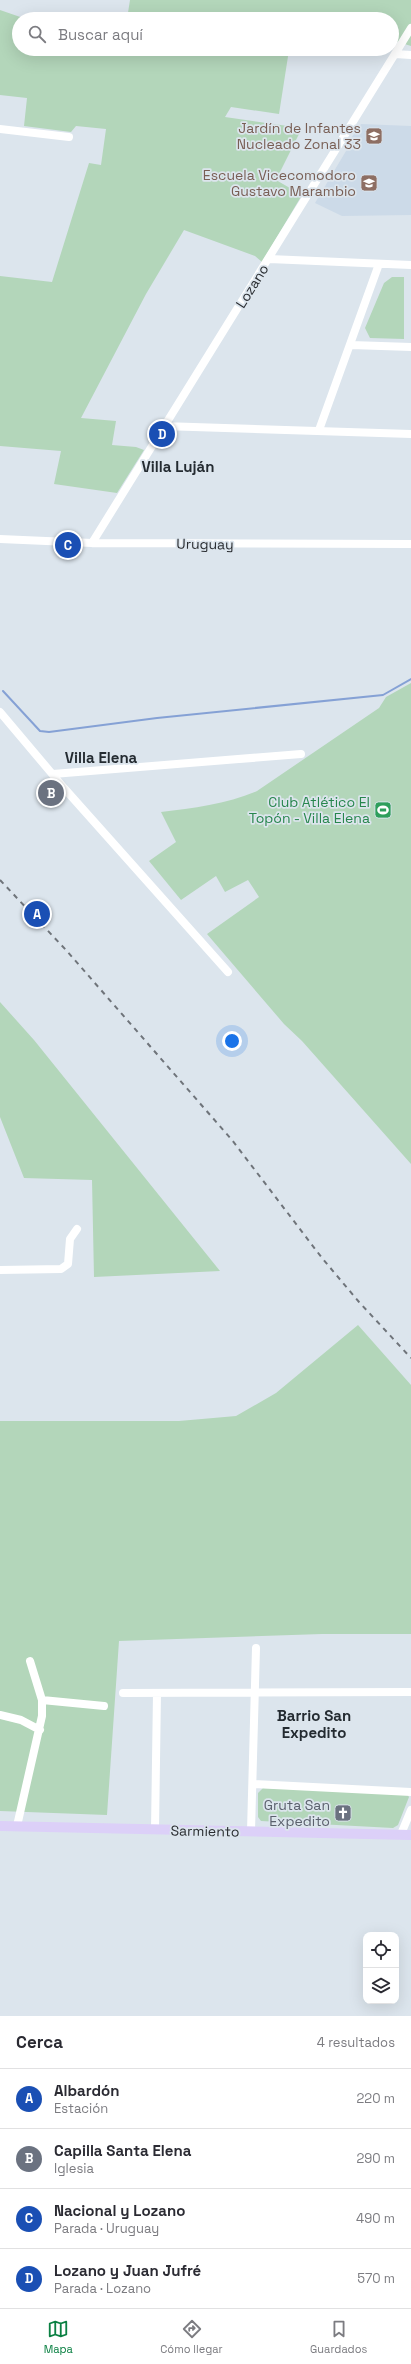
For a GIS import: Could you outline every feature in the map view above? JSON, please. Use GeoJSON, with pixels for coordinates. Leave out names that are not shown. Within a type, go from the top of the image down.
{"type":"FeatureCollection","features":[{"type":"Feature","properties":{"kind":"main road","name":"Sarmiento"},"geometry":{"type":"LineString","coordinates":[[0,1826],[406,1835]]}},
{"type":"Feature","properties":{"kind":"street","name":"Lozano"},"geometry":{"type":"LineString","coordinates":[[399,48],[411,28]]}},
{"type":"Feature","properties":{"kind":"street"},"geometry":{"type":"LineString","coordinates":[[399,54],[411,55]]}},
{"type":"Feature","properties":{"kind":"street","name":"Lozano"},"geometry":{"type":"LineString","coordinates":[[92,543],[162,426],[269,259],[394,56]]}},
{"type":"Feature","properties":{"kind":"street"},"geometry":{"type":"LineString","coordinates":[[0,130],[69,137]]}},
{"type":"Feature","properties":{"kind":"street"},"geometry":{"type":"LineString","coordinates":[[269,259],[411,265]]}},
{"type":"Feature","properties":{"kind":"street"},"geometry":{"type":"LineString","coordinates":[[319,430],[351,345],[379,264]]}},
{"type":"Feature","properties":{"kind":"street"},"geometry":{"type":"LineString","coordinates":[[351,345],[411,347]]}},
{"type":"Feature","properties":{"kind":"street"},"geometry":{"type":"LineString","coordinates":[[162,426],[411,434]]}},
{"type":"Feature","properties":{"kind":"street","name":"Uruguay"},"geometry":{"type":"LineString","coordinates":[[0,539],[92,543],[411,544]]}},
{"type":"Feature","properties":{"kind":"street"},"geometry":{"type":"LineString","coordinates":[[0,712],[228,972]]}},
{"type":"Feature","properties":{"kind":"street"},"geometry":{"type":"LineString","coordinates":[[53,774],[301,754]]}},
{"type":"Feature","properties":{"kind":"street"},"geometry":{"type":"LineString","coordinates":[[0,1270],[61,1269],[68,1264],[70,1239],[77,1229]]}},
{"type":"Feature","properties":{"kind":"street"},"geometry":{"type":"LineString","coordinates":[[251,1832],[254,1784],[256,1648]]}},
{"type":"Feature","properties":{"kind":"street"},"geometry":{"type":"LineString","coordinates":[[18,1826],[40,1730],[42,1700],[30,1661]]}},
{"type":"Feature","properties":{"kind":"street"},"geometry":{"type":"LineString","coordinates":[[123,1693],[411,1692]]}},
{"type":"Feature","properties":{"kind":"street"},"geometry":{"type":"LineString","coordinates":[[155,1830],[158,1693]]}},
{"type":"Feature","properties":{"kind":"street"},"geometry":{"type":"LineString","coordinates":[[42,1700],[104,1706]]}},
{"type":"Feature","properties":{"kind":"street"},"geometry":{"type":"LineString","coordinates":[[0,1715],[21,1720],[40,1730]]}},
{"type":"Feature","properties":{"kind":"street"},"geometry":{"type":"LineString","coordinates":[[254,1784],[411,1792]]}},
{"type":"Feature","properties":{"kind":"street"},"geometry":{"type":"LineString","coordinates":[[406,1835],[411,1810]]}},
{"type":"Feature","properties":{"kind":"shaded area","name":"Escuela Vicecomodoro Gustavo Marambio"},"geometry":{"type":"Polygon","coordinates":[[[361,124],[411,126],[411,215],[342,216],[315,203],[349,146],[347,144],[361,124]]]}},
{"type":"Feature","properties":{"kind":"green space"},"geometry":{"type":"Polygon","coordinates":[[[130,0],[411,0],[411,46],[399,42],[399,12],[128,12],[130,0]]]}},
{"type":"Feature","properties":{"kind":"green space"},"geometry":{"type":"Polygon","coordinates":[[[0,10],[12,14],[12,56],[288,56],[279,114],[231,107],[225,117],[302,128],[276,180],[302,195],[262,262],[255,256],[184,230],[146,294],[81,418],[116,421],[112,445],[136,447],[144,450],[117,493],[54,484],[61,451],[0,446],[0,276],[52,282],[89,163],[101,165],[106,129],[76,126],[71,132],[24,126],[27,98],[0,95],[0,10]]]}},
{"type":"Feature","properties":{"kind":"green space"},"geometry":{"type":"Polygon","coordinates":[[[392,277],[404,277],[404,339],[370,338],[365,328],[384,283],[392,277]]]}},
{"type":"Feature","properties":{"kind":"green space"},"geometry":{"type":"Polygon","coordinates":[[[411,683],[411,1164],[302,1041],[284,1024],[207,934],[259,897],[248,880],[225,892],[216,876],[181,900],[149,861],[176,842],[161,812],[222,802],[257,791],[379,708],[386,697],[411,683]]]}},
{"type":"Feature","properties":{"kind":"green space"},"geometry":{"type":"Polygon","coordinates":[[[0,1002],[34,1040],[220,1271],[94,1277],[92,1180],[24,1178],[0,1117],[0,1002]]]}},
{"type":"Feature","properties":{"kind":"green space"},"geometry":{"type":"Polygon","coordinates":[[[358,1325],[411,1385],[411,1634],[322,1634],[119,1641],[107,1815],[0,1811],[0,1421],[179,1421],[236,1416],[276,1393],[358,1325]]]}},
{"type":"Feature","properties":{"kind":"green space"},"geometry":{"type":"Polygon","coordinates":[[[263,1788],[407,1794],[409,1797],[398,1825],[393,1828],[261,1821],[258,1817],[258,1793],[263,1788]]]}},
{"type":"Feature","properties":{"kind":"waterway"},"geometry":{"type":"LineString","coordinates":[[3,691],[40,731],[49,732],[157,718],[383,695],[411,679]]}},
{"type":"Feature","properties":{"kind":"railway"},"geometry":{"type":"LineString","coordinates":[[0,880],[66,950],[232,1140],[322,1258],[359,1302],[411,1358]]}},
{"type":"Feature","properties":{"kind":"place","name":"Jardín de Infantes Nucleado Zonal 33"},"geometry":{"type":"Point","coordinates":[374,136]}},
{"type":"Feature","properties":{"kind":"place","name":"Escuela Vicecomodoro Gustavo Marambio"},"geometry":{"type":"Point","coordinates":[369,183]}},
{"type":"Feature","properties":{"kind":"place","name":"Lozano y Juan Jufré"},"geometry":{"type":"Point","coordinates":[162,434]}},
{"type":"Feature","properties":{"kind":"place","name":"Nacional y Lozano"},"geometry":{"type":"Point","coordinates":[68,545]}},
{"type":"Feature","properties":{"kind":"place","name":"Capilla Santa Elena"},"geometry":{"type":"Point","coordinates":[51,793]}},
{"type":"Feature","properties":{"kind":"place","name":"Club Atlético El Topón - Villa Elena"},"geometry":{"type":"Point","coordinates":[383,810]}},
{"type":"Feature","properties":{"kind":"place","name":"Albardón"},"geometry":{"type":"Point","coordinates":[37,914]}},
{"type":"Feature","properties":{"kind":"place","name":"Gruta San Expedito"},"geometry":{"type":"Point","coordinates":[343,1813]}},
{"type":"Feature","properties":{"kind":"district","name":"Villa Luján"},"geometry":{"type":"Point","coordinates":[178,467]}},
{"type":"Feature","properties":{"kind":"district","name":"Villa Elena"},"geometry":{"type":"Point","coordinates":[101,758]}},
{"type":"Feature","properties":{"kind":"district","name":"Barrio San Expedito"},"geometry":{"type":"Point","coordinates":[314,1724]}}]}
